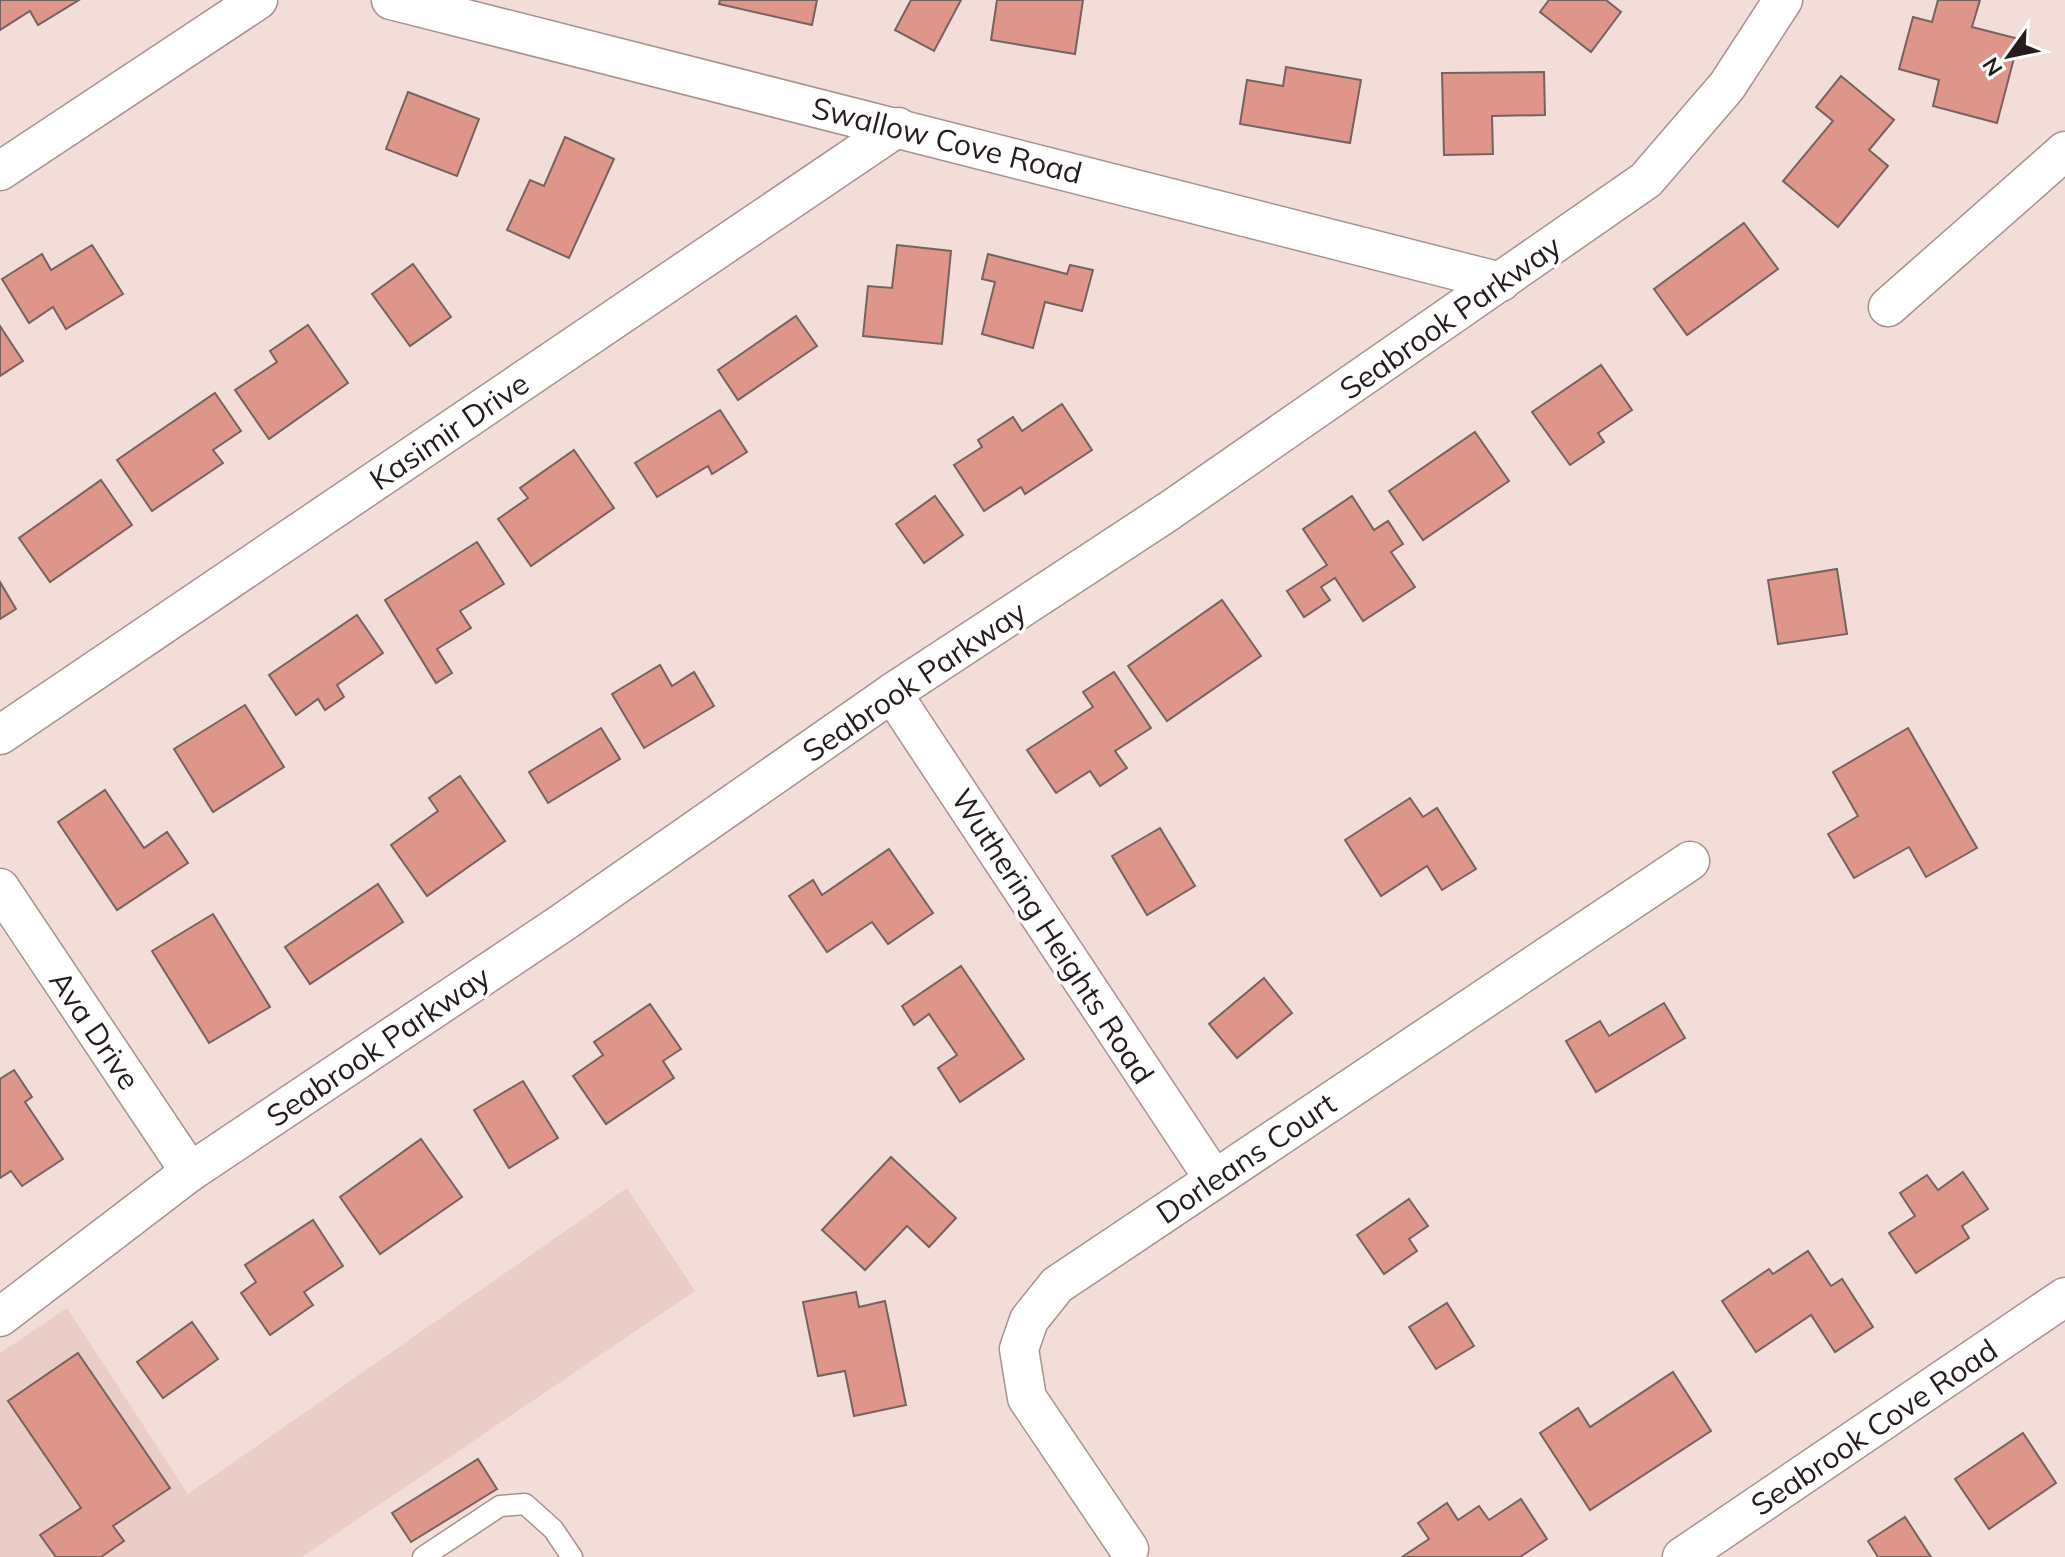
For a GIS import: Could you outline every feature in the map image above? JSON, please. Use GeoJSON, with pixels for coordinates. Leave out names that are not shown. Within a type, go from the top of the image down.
{"type":"FeatureCollection","features":[{"type":"Feature","properties":{"kind":"street"},"geometry":{"type":"LineString","coordinates":[[0,171],[258,0]]}},
{"type":"Feature","properties":{"kind":"street","name":"Swallow Cove Road"},"geometry":{"type":"LineString","coordinates":[[391,0],[1501,282]]}},
{"type":"Feature","properties":{"kind":"street","name":"Seabrook Parkway"},"geometry":{"type":"LineString","coordinates":[[0,1317],[190,1172],[562,923],[892,693],[1156,519],[1646,180],[1727,86],[1783,0]]}},
{"type":"Feature","properties":{"kind":"street","name":"Kasimir Drive"},"geometry":{"type":"LineString","coordinates":[[0,735],[898,127]]}},
{"type":"Feature","properties":{"kind":"street"},"geometry":{"type":"LineString","coordinates":[[1888,307],[2065,151]]}},
{"type":"Feature","properties":{"kind":"street","name":"Wuthering Heights Road"},"geometry":{"type":"LineString","coordinates":[[892,693],[1214,1179]]}},
{"type":"Feature","properties":{"kind":"street","name":"Dorleans Court"},"geometry":{"type":"LineString","coordinates":[[1129,1549],[1027,1398],[1019,1349],[1029,1320],[1057,1285],[1690,861]]}},
{"type":"Feature","properties":{"kind":"street","name":"Ava Drive"},"geometry":{"type":"LineString","coordinates":[[0,888],[190,1172]]}},
{"type":"Feature","properties":{"kind":"street","name":"Seabrook Cove Road"},"geometry":{"type":"LineString","coordinates":[[1682,1557],[2065,1297]]}},
{"type":"Feature","properties":{"kind":"lane"},"geometry":{"type":"LineString","coordinates":[[423,1557],[500,1506],[525,1504],[553,1529],[572,1557]]}},
{"type":"Feature","properties":{"kind":"shaded area"},"geometry":{"type":"Polygon","coordinates":[[[627,1188],[695,1291],[302,1557],[0,1557],[0,1353],[67,1308],[188,1494],[627,1188]]]}},
{"type":"Feature","properties":{"kind":"building"},"geometry":{"type":"Polygon","coordinates":[[[0,0],[79,0],[38,25],[30,11],[0,30],[0,0]]]}},
{"type":"Feature","properties":{"kind":"building"},"geometry":{"type":"Polygon","coordinates":[[[720,0],[817,0],[812,25],[719,4],[720,0]]]}},
{"type":"Feature","properties":{"kind":"building"},"geometry":{"type":"Polygon","coordinates":[[[911,0],[961,0],[934,51],[895,30],[911,0]]]}},
{"type":"Feature","properties":{"kind":"building"},"geometry":{"type":"Polygon","coordinates":[[[997,0],[1083,0],[1075,54],[991,40],[997,0]]]}},
{"type":"Feature","properties":{"kind":"building"},"geometry":{"type":"Polygon","coordinates":[[[1549,0],[1606,0],[1621,12],[1591,52],[1540,12],[1549,0]]]}},
{"type":"Feature","properties":{"kind":"building"},"geometry":{"type":"Polygon","coordinates":[[[1938,0],[1980,0],[1972,27],[2019,39],[1997,123],[1933,106],[1939,80],[1899,69],[1913,17],[1932,22],[1938,0]]]}},
{"type":"Feature","properties":{"kind":"building"},"geometry":{"type":"Polygon","coordinates":[[[1286,67],[1361,80],[1350,143],[1240,124],[1247,80],[1283,86],[1286,67]]]}},
{"type":"Feature","properties":{"kind":"building"},"geometry":{"type":"Polygon","coordinates":[[[1544,72],[1545,115],[1492,116],[1493,154],[1444,155],[1442,73],[1544,72]]]}},
{"type":"Feature","properties":{"kind":"building"},"geometry":{"type":"Polygon","coordinates":[[[1841,76],[1894,120],[1869,150],[1888,166],[1838,227],[1783,181],[1833,121],[1816,107],[1841,76]]]}},
{"type":"Feature","properties":{"kind":"building"},"geometry":{"type":"Polygon","coordinates":[[[408,92],[479,119],[457,176],[386,149],[408,92]]]}},
{"type":"Feature","properties":{"kind":"building"},"geometry":{"type":"Polygon","coordinates":[[[565,137],[614,159],[569,258],[507,230],[530,180],[544,186],[565,137]]]}},
{"type":"Feature","properties":{"kind":"building"},"geometry":{"type":"Polygon","coordinates":[[[1744,223],[1778,269],[1687,335],[1654,289],[1744,223]]]}},
{"type":"Feature","properties":{"kind":"building"},"geometry":{"type":"Polygon","coordinates":[[[92,245],[123,294],[66,329],[53,307],[29,323],[2,279],[42,254],[51,270],[92,245]]]}},
{"type":"Feature","properties":{"kind":"building"},"geometry":{"type":"Polygon","coordinates":[[[897,245],[951,251],[942,344],[863,336],[868,286],[892,288],[897,245]]]}},
{"type":"Feature","properties":{"kind":"building"},"geometry":{"type":"Polygon","coordinates":[[[988,254],[1067,274],[1070,265],[1093,270],[1082,311],[1045,302],[1033,348],[982,334],[995,282],[982,279],[988,254]]]}},
{"type":"Feature","properties":{"kind":"building"},"geometry":{"type":"Polygon","coordinates":[[[413,264],[451,317],[410,346],[372,294],[413,264]]]}},
{"type":"Feature","properties":{"kind":"building"},"geometry":{"type":"Polygon","coordinates":[[[796,316],[817,346],[738,400],[718,370],[796,316]]]}},
{"type":"Feature","properties":{"kind":"building"},"geometry":{"type":"Polygon","coordinates":[[[308,325],[348,383],[269,439],[235,390],[277,362],[270,351],[308,325]]]}},
{"type":"Feature","properties":{"kind":"building"},"geometry":{"type":"Polygon","coordinates":[[[0,326],[23,361],[0,376],[0,326]]]}},
{"type":"Feature","properties":{"kind":"building"},"geometry":{"type":"Polygon","coordinates":[[[1601,365],[1632,410],[1598,433],[1604,442],[1570,465],[1532,412],[1601,365]]]}},
{"type":"Feature","properties":{"kind":"building"},"geometry":{"type":"Polygon","coordinates":[[[215,393],[241,431],[213,450],[223,463],[152,511],[117,460],[215,393]]]}},
{"type":"Feature","properties":{"kind":"building"},"geometry":{"type":"Polygon","coordinates":[[[1062,404],[1092,450],[1025,494],[1021,487],[984,511],[954,465],[982,447],[978,440],[1013,417],[1022,431],[1062,404]]]}},
{"type":"Feature","properties":{"kind":"building"},"geometry":{"type":"Polygon","coordinates":[[[720,410],[747,452],[712,474],[708,466],[657,497],[635,463],[720,410]]]}},
{"type":"Feature","properties":{"kind":"building"},"geometry":{"type":"Polygon","coordinates":[[[1475,432],[1509,481],[1423,540],[1389,491],[1475,432]]]}},
{"type":"Feature","properties":{"kind":"building"},"geometry":{"type":"Polygon","coordinates":[[[574,450],[614,508],[531,566],[498,519],[528,498],[520,488],[574,450]]]}},
{"type":"Feature","properties":{"kind":"building"},"geometry":{"type":"Polygon","coordinates":[[[101,480],[132,525],[50,582],[19,538],[101,480]]]}},
{"type":"Feature","properties":{"kind":"building"},"geometry":{"type":"Polygon","coordinates":[[[935,496],[963,535],[924,563],[896,524],[935,496]]]}},
{"type":"Feature","properties":{"kind":"building"},"geometry":{"type":"Polygon","coordinates":[[[1352,496],[1374,530],[1388,521],[1403,544],[1391,552],[1415,587],[1363,621],[1335,578],[1321,587],[1330,600],[1304,617],[1287,591],[1327,565],[1303,529],[1352,496]]]}},
{"type":"Feature","properties":{"kind":"building"},"geometry":{"type":"Polygon","coordinates":[[[477,542],[504,584],[460,611],[471,628],[437,649],[452,673],[436,683],[385,600],[477,542]]]}},
{"type":"Feature","properties":{"kind":"building"},"geometry":{"type":"Polygon","coordinates":[[[1837,569],[1847,634],[1778,644],[1768,580],[1837,569]]]}},
{"type":"Feature","properties":{"kind":"building"},"geometry":{"type":"Polygon","coordinates":[[[0,582],[16,609],[0,619],[0,582]]]}},
{"type":"Feature","properties":{"kind":"building"},"geometry":{"type":"Polygon","coordinates":[[[1222,600],[1261,656],[1167,721],[1128,666],[1222,600]]]}},
{"type":"Feature","properties":{"kind":"building"},"geometry":{"type":"Polygon","coordinates":[[[357,615],[383,653],[337,685],[344,697],[325,710],[318,699],[296,715],[269,675],[357,615]]]}},
{"type":"Feature","properties":{"kind":"building"},"geometry":{"type":"Polygon","coordinates":[[[660,665],[672,686],[694,672],[714,706],[644,748],[612,694],[660,665]]]}},
{"type":"Feature","properties":{"kind":"building"},"geometry":{"type":"Polygon","coordinates":[[[1114,672],[1151,728],[1115,751],[1127,768],[1100,786],[1090,771],[1056,793],[1027,750],[1093,707],[1083,692],[1114,672]]]}},
{"type":"Feature","properties":{"kind":"building"},"geometry":{"type":"Polygon","coordinates":[[[245,705],[284,767],[213,812],[174,749],[245,705]]]}},
{"type":"Feature","properties":{"kind":"building"},"geometry":{"type":"Polygon","coordinates":[[[601,728],[620,759],[548,803],[529,772],[601,728]]]}},
{"type":"Feature","properties":{"kind":"building"},"geometry":{"type":"Polygon","coordinates":[[[1908,728],[1977,848],[1926,877],[1909,847],[1854,878],[1828,834],[1858,816],[1833,772],[1908,728]]]}},
{"type":"Feature","properties":{"kind":"building"},"geometry":{"type":"Polygon","coordinates":[[[460,776],[505,841],[427,896],[391,845],[438,811],[429,798],[460,776]]]}},
{"type":"Feature","properties":{"kind":"building"},"geometry":{"type":"Polygon","coordinates":[[[105,790],[144,848],[167,832],[188,863],[117,910],[58,822],[105,790]]]}},
{"type":"Feature","properties":{"kind":"building"},"geometry":{"type":"Polygon","coordinates":[[[1410,798],[1423,817],[1437,808],[1476,869],[1442,890],[1427,866],[1381,896],[1345,840],[1410,798]]]}},
{"type":"Feature","properties":{"kind":"building"},"geometry":{"type":"Polygon","coordinates":[[[1160,828],[1195,886],[1147,915],[1112,856],[1160,828]]]}},
{"type":"Feature","properties":{"kind":"building"},"geometry":{"type":"Polygon","coordinates":[[[889,849],[933,913],[888,944],[872,922],[827,952],[789,896],[813,880],[822,895],[889,849]]]}},
{"type":"Feature","properties":{"kind":"building"},"geometry":{"type":"Polygon","coordinates":[[[378,884],[403,922],[310,984],[285,947],[378,884]]]}},
{"type":"Feature","properties":{"kind":"building"},"geometry":{"type":"Polygon","coordinates":[[[213,914],[270,1007],[209,1043],[152,951],[213,914]]]}},
{"type":"Feature","properties":{"kind":"building"},"geometry":{"type":"Polygon","coordinates":[[[961,966],[1024,1059],[960,1102],[938,1068],[957,1055],[929,1014],[914,1025],[902,1006],[961,966]]]}},
{"type":"Feature","properties":{"kind":"building"},"geometry":{"type":"Polygon","coordinates":[[[1264,978],[1292,1013],[1237,1058],[1209,1024],[1264,978]]]}},
{"type":"Feature","properties":{"kind":"building"},"geometry":{"type":"Polygon","coordinates":[[[1664,1003],[1685,1038],[1596,1092],[1566,1041],[1600,1021],[1609,1036],[1664,1003]]]}},
{"type":"Feature","properties":{"kind":"building"},"geometry":{"type":"Polygon","coordinates":[[[650,1004],[681,1049],[663,1061],[674,1078],[606,1124],[573,1076],[603,1055],[594,1042],[650,1004]]]}},
{"type":"Feature","properties":{"kind":"building"},"geometry":{"type":"Polygon","coordinates":[[[14,1070],[32,1097],[25,1102],[63,1159],[22,1186],[11,1171],[0,1178],[0,1079],[14,1070]]]}},
{"type":"Feature","properties":{"kind":"building"},"geometry":{"type":"Polygon","coordinates":[[[523,1081],[558,1138],[509,1168],[474,1110],[523,1081]]]}},
{"type":"Feature","properties":{"kind":"building"},"geometry":{"type":"Polygon","coordinates":[[[421,1139],[462,1197],[380,1254],[340,1197],[421,1139]]]}},
{"type":"Feature","properties":{"kind":"building"},"geometry":{"type":"Polygon","coordinates":[[[891,1157],[956,1218],[929,1247],[907,1226],[865,1270],[822,1230],[891,1157]]]}},
{"type":"Feature","properties":{"kind":"building"},"geometry":{"type":"Polygon","coordinates":[[[1963,1172],[1988,1209],[1962,1226],[1969,1238],[1916,1273],[1889,1233],[1915,1216],[1900,1193],[1927,1175],[1938,1190],[1963,1172]]]}},
{"type":"Feature","properties":{"kind":"building"},"geometry":{"type":"Polygon","coordinates":[[[1409,1199],[1428,1226],[1409,1239],[1417,1251],[1384,1274],[1357,1235],[1409,1199]]]}},
{"type":"Feature","properties":{"kind":"building"},"geometry":{"type":"Polygon","coordinates":[[[313,1220],[343,1266],[304,1292],[313,1305],[270,1335],[241,1293],[256,1282],[245,1265],[313,1220]]]}},
{"type":"Feature","properties":{"kind":"building"},"geometry":{"type":"Polygon","coordinates":[[[1808,1251],[1831,1286],[1842,1279],[1873,1327],[1835,1352],[1811,1315],[1756,1352],[1722,1301],[1769,1269],[1773,1274],[1808,1251]]]}},
{"type":"Feature","properties":{"kind":"building"},"geometry":{"type":"Polygon","coordinates":[[[856,1292],[859,1307],[885,1301],[906,1405],[854,1416],[845,1371],[818,1376],[803,1302],[856,1292]]]}},
{"type":"Feature","properties":{"kind":"building"},"geometry":{"type":"Polygon","coordinates":[[[1447,1303],[1474,1346],[1436,1369],[1409,1327],[1447,1303]]]}},
{"type":"Feature","properties":{"kind":"building"},"geometry":{"type":"Polygon","coordinates":[[[192,1322],[218,1359],[163,1398],[137,1362],[192,1322]]]}},
{"type":"Feature","properties":{"kind":"building"},"geometry":{"type":"Polygon","coordinates":[[[78,1353],[170,1488],[113,1526],[124,1541],[101,1557],[56,1557],[40,1535],[81,1508],[8,1401],[78,1353]]]}},
{"type":"Feature","properties":{"kind":"building"},"geometry":{"type":"Polygon","coordinates":[[[1673,1372],[1711,1431],[1590,1510],[1540,1433],[1578,1408],[1590,1427],[1673,1372]]]}},
{"type":"Feature","properties":{"kind":"building"},"geometry":{"type":"Polygon","coordinates":[[[2023,1433],[2056,1483],[1989,1529],[1955,1479],[2023,1433]]]}},
{"type":"Feature","properties":{"kind":"building"},"geometry":{"type":"Polygon","coordinates":[[[478,1459],[497,1489],[411,1542],[392,1513],[478,1459]]]}},
{"type":"Feature","properties":{"kind":"building"},"geometry":{"type":"Polygon","coordinates":[[[1521,1499],[1547,1539],[1520,1557],[1402,1557],[1429,1539],[1418,1523],[1447,1503],[1458,1520],[1479,1506],[1489,1520],[1521,1499]]]}},
{"type":"Feature","properties":{"kind":"building"},"geometry":{"type":"Polygon","coordinates":[[[1905,1517],[1931,1557],[1878,1557],[1868,1541],[1905,1517]]]}}]}
